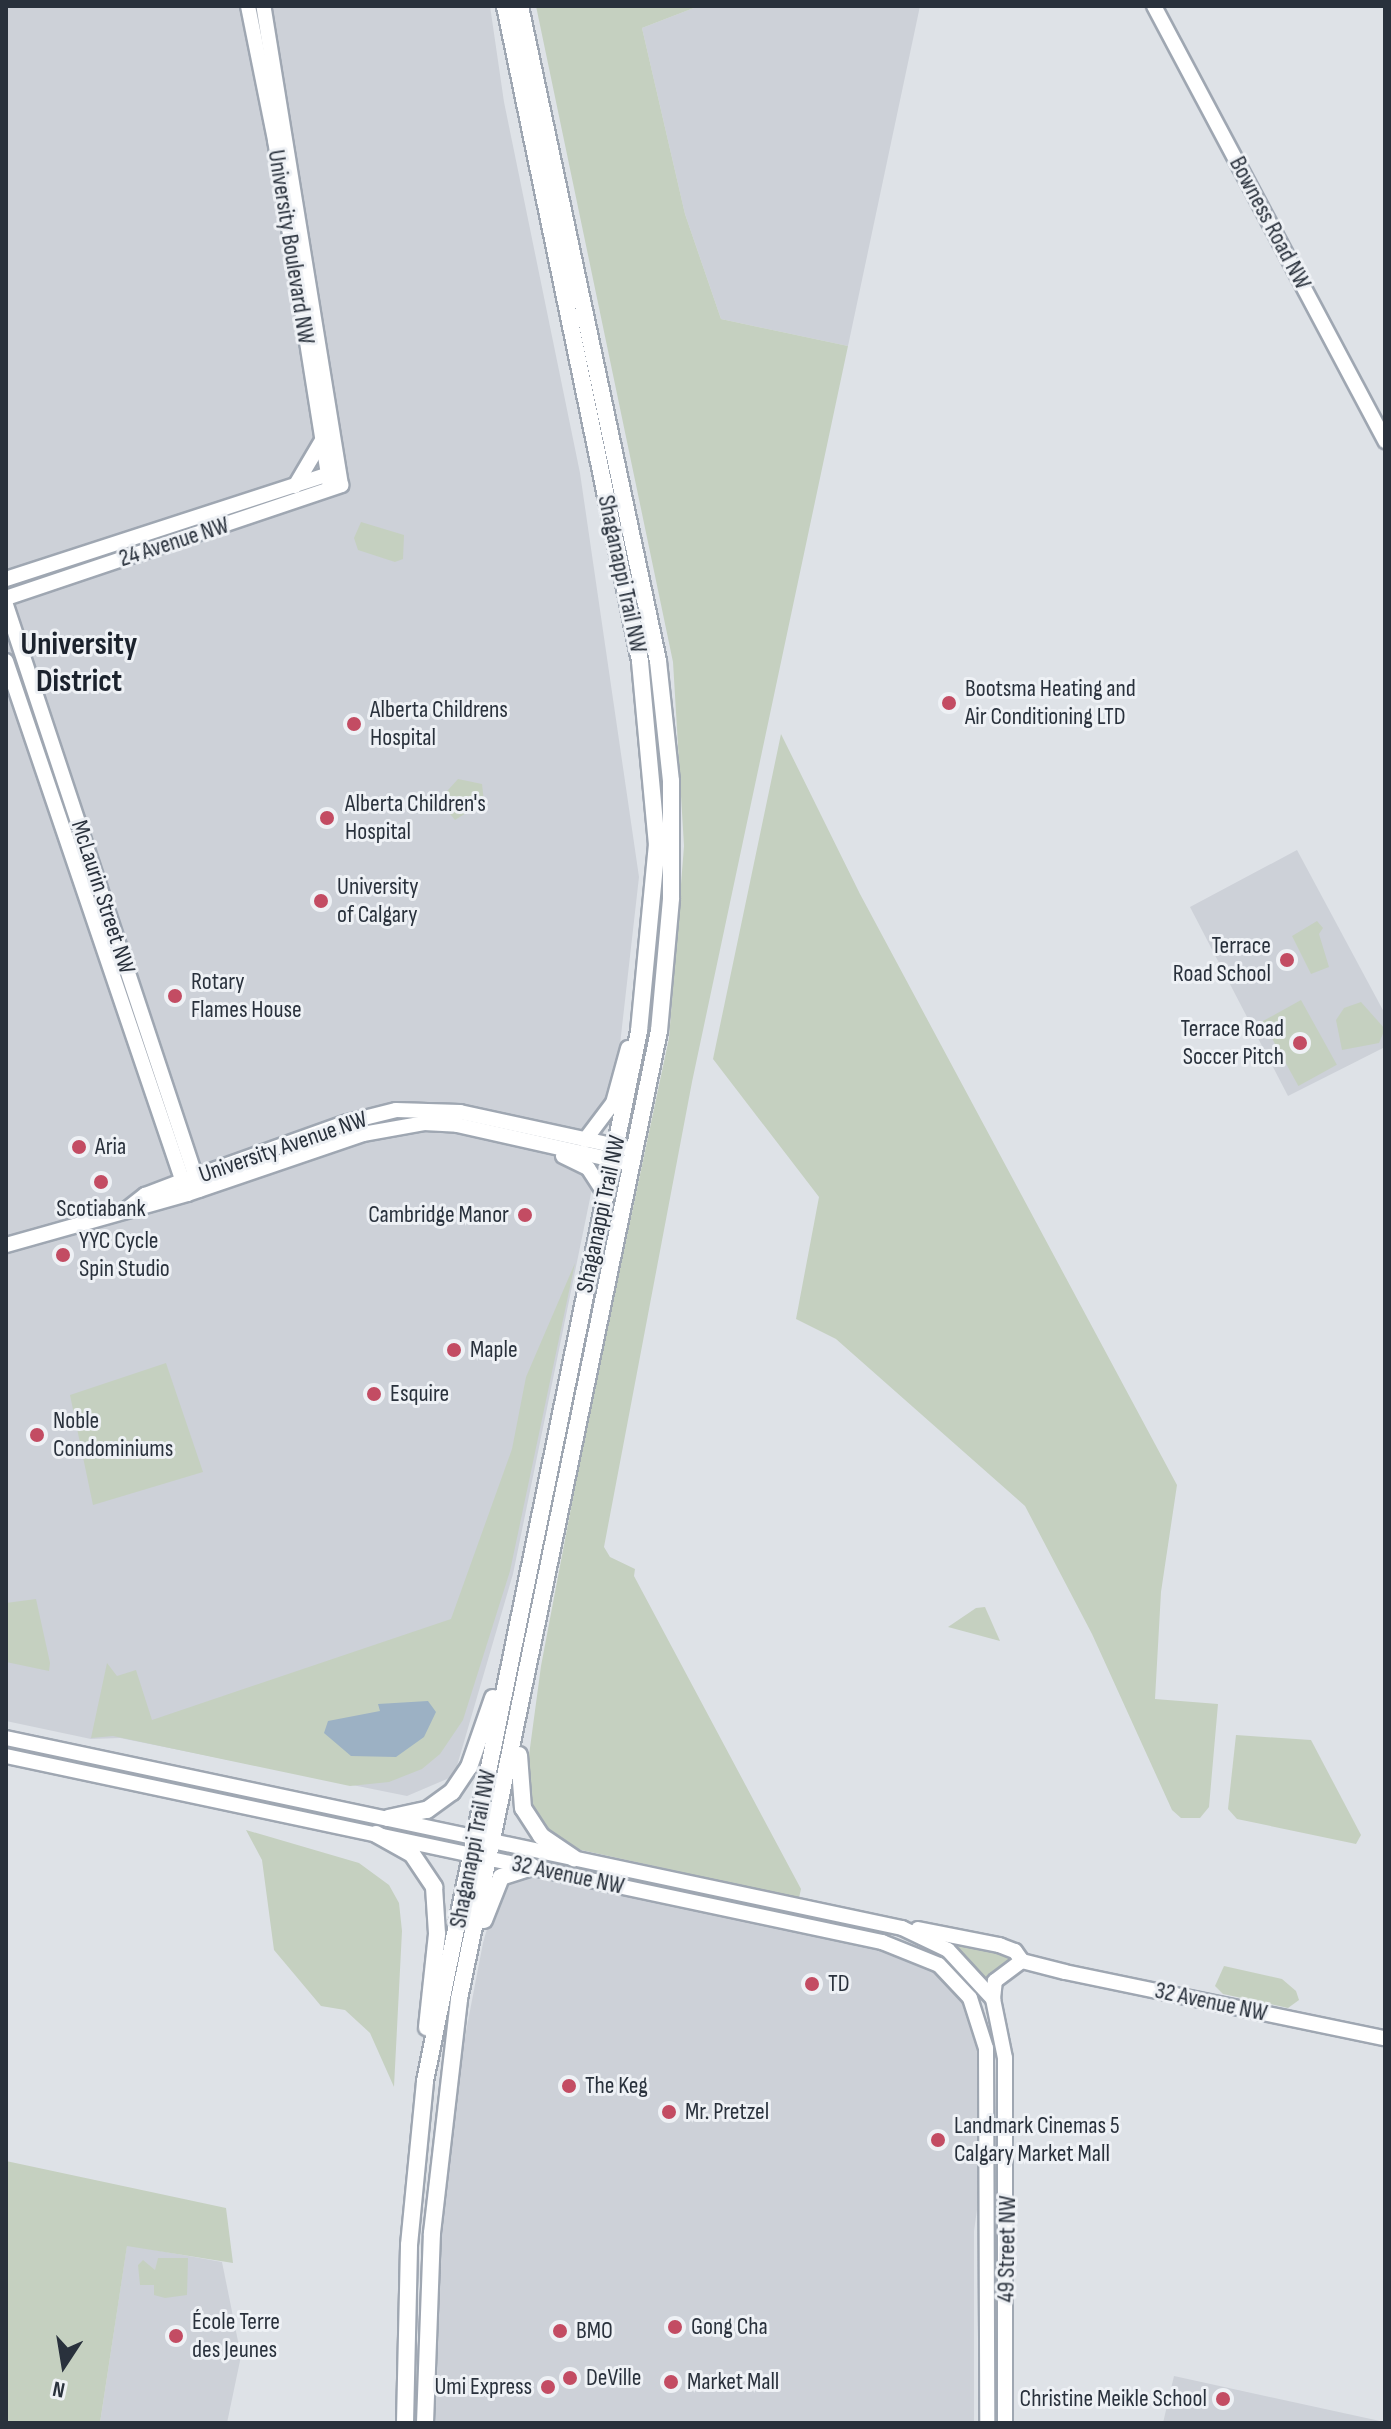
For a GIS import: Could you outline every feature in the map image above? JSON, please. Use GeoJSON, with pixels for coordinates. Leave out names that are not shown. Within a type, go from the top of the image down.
{"type":"FeatureCollection","features":[{"type":"Feature","properties":{"kind":"main road","name":"Shaganappi Trail NW"},"geometry":{"type":"LineString","coordinates":[[484,1839],[511,1651],[615,1153],[649,970],[657,845],[640,661],[505,6]]}},
{"type":"Feature","properties":{"kind":"main road","name":"Shaganappi Trail NW"},"geometry":{"type":"LineString","coordinates":[[405,2423],[409,2245],[425,2081],[484,1839],[529,1672],[659,1031],[671,898],[671,781],[664,693],[520,6]]}},
{"type":"Feature","properties":{"kind":"main road"},"geometry":{"type":"LineString","coordinates":[[388,1818],[435,1806],[459,1784],[476,1753],[511,1651]]}},
{"type":"Feature","properties":{"kind":"main road"},"geometry":{"type":"LineString","coordinates":[[529,1672],[518,1773],[523,1808],[541,1836],[574,1858]]}},
{"type":"Feature","properties":{"kind":"main road"},"geometry":{"type":"LineString","coordinates":[[376,1834],[412,1854],[434,1887],[437,1934],[425,2081]]}},
{"type":"Feature","properties":{"kind":"main road","name":"Shaganappi Trail NW"},"geometry":{"type":"LineString","coordinates":[[425,2423],[432,2233],[452,2053],[480,1856]]}},
{"type":"Feature","properties":{"kind":"main road"},"geometry":{"type":"LineString","coordinates":[[452,2053],[462,2039],[496,1883],[510,1872],[532,1867]]}},
{"type":"Feature","properties":{"kind":"street","name":"University Boulevard NW"},"geometry":{"type":"LineString","coordinates":[[248,6],[275,140],[323,438],[334,480]]}},
{"type":"Feature","properties":{"kind":"street","name":"University Boulevard NW"},"geometry":{"type":"LineString","coordinates":[[263,6],[334,480]]}},
{"type":"Feature","properties":{"kind":"street","name":"Bowness Road NW"},"geometry":{"type":"LineString","coordinates":[[1154,6],[1385,441]]}},
{"type":"Feature","properties":{"kind":"street"},"geometry":{"type":"LineString","coordinates":[[295,487],[323,438]]}},
{"type":"Feature","properties":{"kind":"street","name":"24 Avenue NW"},"geometry":{"type":"LineString","coordinates":[[6,579],[295,487],[334,480]]}},
{"type":"Feature","properties":{"kind":"street","name":"24 Avenue NW"},"geometry":{"type":"LineString","coordinates":[[6,598],[334,480]]}},
{"type":"Feature","properties":{"kind":"street","name":"McLaurin Street NW"},"geometry":{"type":"LineString","coordinates":[[6,605],[191,1186]]}},
{"type":"Feature","properties":{"kind":"street","name":"McLaurin Street NW"},"geometry":{"type":"LineString","coordinates":[[6,661],[191,1186]]}},
{"type":"Feature","properties":{"kind":"street"},"geometry":{"type":"LineString","coordinates":[[585,1140],[604,1121],[618,1091],[649,970]]}},
{"type":"Feature","properties":{"kind":"street","name":"University Avenue NW"},"geometry":{"type":"LineString","coordinates":[[191,1186],[348,1122],[396,1110],[460,1112],[585,1140],[615,1153]]}},
{"type":"Feature","properties":{"kind":"street","name":"University Avenue NW"},"geometry":{"type":"LineString","coordinates":[[6,1245],[127,1209],[145,1195],[191,1186],[397,1127],[435,1123],[633,1157]]}},
{"type":"Feature","properties":{"kind":"street"},"geometry":{"type":"LineString","coordinates":[[495,1133],[512,1143],[577,1160],[598,1178],[606,1196]]}},
{"type":"Feature","properties":{"kind":"street","name":"32 Avenue NW"},"geometry":{"type":"LineString","coordinates":[[6,1738],[902,1928],[999,1945],[1015,1951],[1022,1961],[1385,2038]]}},
{"type":"Feature","properties":{"kind":"street","name":"32 Avenue NW"},"geometry":{"type":"LineString","coordinates":[[6,1756],[882,1942],[939,1965]]}},
{"type":"Feature","properties":{"kind":"street","name":"32 Avenue NW"},"geometry":{"type":"LineString","coordinates":[[902,1928],[948,1950],[993,1999]]}},
{"type":"Feature","properties":{"kind":"street"},"geometry":{"type":"LineString","coordinates":[[993,1999],[995,1981],[1022,1961]]}},
{"type":"Feature","properties":{"kind":"street","name":"49 Street NW"},"geometry":{"type":"LineString","coordinates":[[939,1965],[970,1998],[986,2048],[987,2423]]}},
{"type":"Feature","properties":{"kind":"street","name":"49 Street NW"},"geometry":{"type":"LineString","coordinates":[[993,1999],[1005,2058],[1009,2120],[1005,2423]]}},
{"type":"Feature","properties":{"kind":"shaded area","name":"University of Calgary"},"geometry":{"type":"Polygon","coordinates":[[[6,6],[490,6],[504,102],[580,473],[639,877],[618,1062],[513,1574],[454,1776],[407,1796],[120,1738],[91,1739],[6,1721],[6,6]]]}},
{"type":"Feature","properties":{"kind":"shaded area"},"geometry":{"type":"Polygon","coordinates":[[[699,6],[920,6],[848,346],[721,319],[685,214],[642,28],[699,6]]]}},
{"type":"Feature","properties":{"kind":"shaded area","name":"Terrace Road School"},"geometry":{"type":"Polygon","coordinates":[[[1297,850],[1385,1014],[1385,1047],[1288,1096],[1190,907],[1297,850]]]}},
{"type":"Feature","properties":{"kind":"shaded area"},"geometry":{"type":"Polygon","coordinates":[[[523,1874],[895,1953],[928,1966],[957,1992],[976,2033],[981,2077],[980,2188],[974,2231],[974,2423],[433,2423],[444,2146],[483,1943],[499,1887],[523,1874]]]}},
{"type":"Feature","properties":{"kind":"shaded area","name":"École Terre des Jeunes"},"geometry":{"type":"Polygon","coordinates":[[[127,2245],[222,2262],[241,2356],[227,2423],[100,2423],[127,2245]]]}},
{"type":"Feature","properties":{"kind":"shaded area","name":"Christine Meikle School"},"geometry":{"type":"Polygon","coordinates":[[[1174,2376],[1380,2421],[1380,2423],[1163,2423],[1174,2376]]]}},
{"type":"Feature","properties":{"kind":"green space"},"geometry":{"type":"Polygon","coordinates":[[[536,6],[699,6],[642,28],[685,214],[721,319],[848,346],[692,1082],[604,1547],[610,1557],[635,1569],[634,1576],[801,1889],[799,1898],[572,1848],[545,1831],[531,1811],[525,1785],[541,1666],[586,1429],[669,1038],[684,846],[673,662],[536,6]]]}},
{"type":"Feature","properties":{"kind":"green space"},"geometry":{"type":"Polygon","coordinates":[[[361,522],[404,535],[403,559],[395,562],[358,550],[354,538],[361,522]]]}},
{"type":"Feature","properties":{"kind":"green space"},"geometry":{"type":"Polygon","coordinates":[[[781,734],[860,894],[1177,1485],[1161,1592],[1155,1699],[1218,1704],[1209,1807],[1200,1818],[1181,1818],[1172,1810],[1092,1634],[1025,1506],[836,1339],[796,1319],[819,1197],[713,1059],[781,734]]]}},
{"type":"Feature","properties":{"kind":"green space"},"geometry":{"type":"Polygon","coordinates":[[[458,779],[482,784],[484,802],[455,820],[439,800],[458,779]]]}},
{"type":"Feature","properties":{"kind":"green space"},"geometry":{"type":"Polygon","coordinates":[[[1317,921],[1323,928],[1319,934],[1329,967],[1311,974],[1292,936],[1317,921]]]}},
{"type":"Feature","properties":{"kind":"green space","name":"Terrace Road Soccer Pitch"},"geometry":{"type":"Polygon","coordinates":[[[1301,1000],[1337,1065],[1298,1086],[1263,1021],[1301,1000]]]}},
{"type":"Feature","properties":{"kind":"green space"},"geometry":{"type":"Polygon","coordinates":[[[1361,1002],[1385,1029],[1379,1043],[1342,1050],[1336,1020],[1344,1008],[1361,1002]]]}},
{"type":"Feature","properties":{"kind":"green space"},"geometry":{"type":"Polygon","coordinates":[[[575,1263],[510,1571],[463,1720],[440,1754],[422,1769],[389,1782],[350,1786],[113,1736],[91,1738],[107,1663],[117,1676],[136,1670],[152,1720],[451,1619],[512,1449],[526,1377],[575,1263]]]}},
{"type":"Feature","properties":{"kind":"green space"},"geometry":{"type":"Polygon","coordinates":[[[166,1363],[203,1472],[93,1505],[70,1395],[166,1363]]]}},
{"type":"Feature","properties":{"kind":"green space"},"geometry":{"type":"Polygon","coordinates":[[[36,1599],[50,1663],[49,1671],[6,1662],[6,1603],[36,1599]]]}},
{"type":"Feature","properties":{"kind":"green space"},"geometry":{"type":"Polygon","coordinates":[[[985,1607],[1000,1641],[948,1627],[976,1608],[985,1607]]]}},
{"type":"Feature","properties":{"kind":"green space"},"geometry":{"type":"Polygon","coordinates":[[[1236,1735],[1311,1740],[1361,1835],[1356,1844],[1237,1819],[1228,1809],[1236,1735]]]}},
{"type":"Feature","properties":{"kind":"green space"},"geometry":{"type":"Polygon","coordinates":[[[246,1830],[359,1863],[389,1885],[399,1903],[402,1931],[394,2087],[370,2033],[345,2010],[321,2006],[274,1950],[262,1860],[246,1830]]]}},
{"type":"Feature","properties":{"kind":"green space"},"geometry":{"type":"Polygon","coordinates":[[[942,1939],[1001,1952],[1014,1958],[989,1984],[942,1939]]]}},
{"type":"Feature","properties":{"kind":"green space"},"geometry":{"type":"Polygon","coordinates":[[[1224,1966],[1282,1979],[1296,1991],[1299,2000],[1288,2008],[1223,1994],[1215,1986],[1224,1966]]]}},
{"type":"Feature","properties":{"kind":"green space"},"geometry":{"type":"Polygon","coordinates":[[[6,2161],[226,2208],[233,2263],[127,2246],[100,2423],[6,2423],[6,2161]]]}},
{"type":"Feature","properties":{"kind":"green space"},"geometry":{"type":"Polygon","coordinates":[[[158,2258],[188,2258],[187,2295],[165,2298],[154,2295],[154,2285],[140,2285],[138,2265],[143,2260],[155,2270],[158,2258]]]}},
{"type":"Feature","properties":{"kind":"water"},"geometry":{"type":"Polygon","coordinates":[[[428,1701],[436,1712],[424,1737],[396,1757],[351,1756],[324,1733],[328,1721],[380,1711],[378,1704],[428,1701]]]}},
{"type":"Feature","properties":{"kind":"place","name":"Bootsma Heating and Air Conditioning LTD"},"geometry":{"type":"Point","coordinates":[949,703]}},
{"type":"Feature","properties":{"kind":"place","name":"Alberta Childrens Hospital"},"geometry":{"type":"Point","coordinates":[354,724]}},
{"type":"Feature","properties":{"kind":"place","name":"Alberta Children's Hospital"},"geometry":{"type":"Point","coordinates":[327,818]}},
{"type":"Feature","properties":{"kind":"place","name":"University of Calgary"},"geometry":{"type":"Point","coordinates":[321,901]}},
{"type":"Feature","properties":{"kind":"place","name":"Terrace Road School"},"geometry":{"type":"Point","coordinates":[1287,960]}},
{"type":"Feature","properties":{"kind":"place","name":"Rotary Flames House"},"geometry":{"type":"Point","coordinates":[175,996]}},
{"type":"Feature","properties":{"kind":"place","name":"Terrace Road Soccer Pitch"},"geometry":{"type":"Point","coordinates":[1300,1043]}},
{"type":"Feature","properties":{"kind":"place","name":"Aria"},"geometry":{"type":"Point","coordinates":[79,1147]}},
{"type":"Feature","properties":{"kind":"place","name":"Scotiabank"},"geometry":{"type":"Point","coordinates":[101,1182]}},
{"type":"Feature","properties":{"kind":"place","name":"Cambridge Manor"},"geometry":{"type":"Point","coordinates":[525,1215]}},
{"type":"Feature","properties":{"kind":"place","name":"YYC Cycle Spin Studio"},"geometry":{"type":"Point","coordinates":[63,1255]}},
{"type":"Feature","properties":{"kind":"place","name":"Maple"},"geometry":{"type":"Point","coordinates":[454,1350]}},
{"type":"Feature","properties":{"kind":"place","name":"Esquire"},"geometry":{"type":"Point","coordinates":[374,1394]}},
{"type":"Feature","properties":{"kind":"place","name":"Noble Condominiums"},"geometry":{"type":"Point","coordinates":[37,1435]}},
{"type":"Feature","properties":{"kind":"place","name":"TD"},"geometry":{"type":"Point","coordinates":[812,1984]}},
{"type":"Feature","properties":{"kind":"place","name":"The Keg"},"geometry":{"type":"Point","coordinates":[569,2086]}},
{"type":"Feature","properties":{"kind":"place","name":"Mr. Pretzel"},"geometry":{"type":"Point","coordinates":[669,2112]}},
{"type":"Feature","properties":{"kind":"place","name":"Landmark Cinemas 5 Calgary Market Mall"},"geometry":{"type":"Point","coordinates":[938,2140]}},
{"type":"Feature","properties":{"kind":"place","name":"Gong Cha"},"geometry":{"type":"Point","coordinates":[675,2327]}},
{"type":"Feature","properties":{"kind":"place","name":"BMO"},"geometry":{"type":"Point","coordinates":[560,2331]}},
{"type":"Feature","properties":{"kind":"place","name":"École Terre des Jeunes"},"geometry":{"type":"Point","coordinates":[176,2336]}},
{"type":"Feature","properties":{"kind":"place","name":"DeVille"},"geometry":{"type":"Point","coordinates":[570,2378]}},
{"type":"Feature","properties":{"kind":"place","name":"Market Mall"},"geometry":{"type":"Point","coordinates":[671,2382]}},
{"type":"Feature","properties":{"kind":"place","name":"Umi Express"},"geometry":{"type":"Point","coordinates":[548,2387]}},
{"type":"Feature","properties":{"kind":"place","name":"Christine Meikle School"},"geometry":{"type":"Point","coordinates":[1223,2399]}},
{"type":"Feature","properties":{"kind":"district","name":"University District"},"geometry":{"type":"Point","coordinates":[79,664]}}]}
